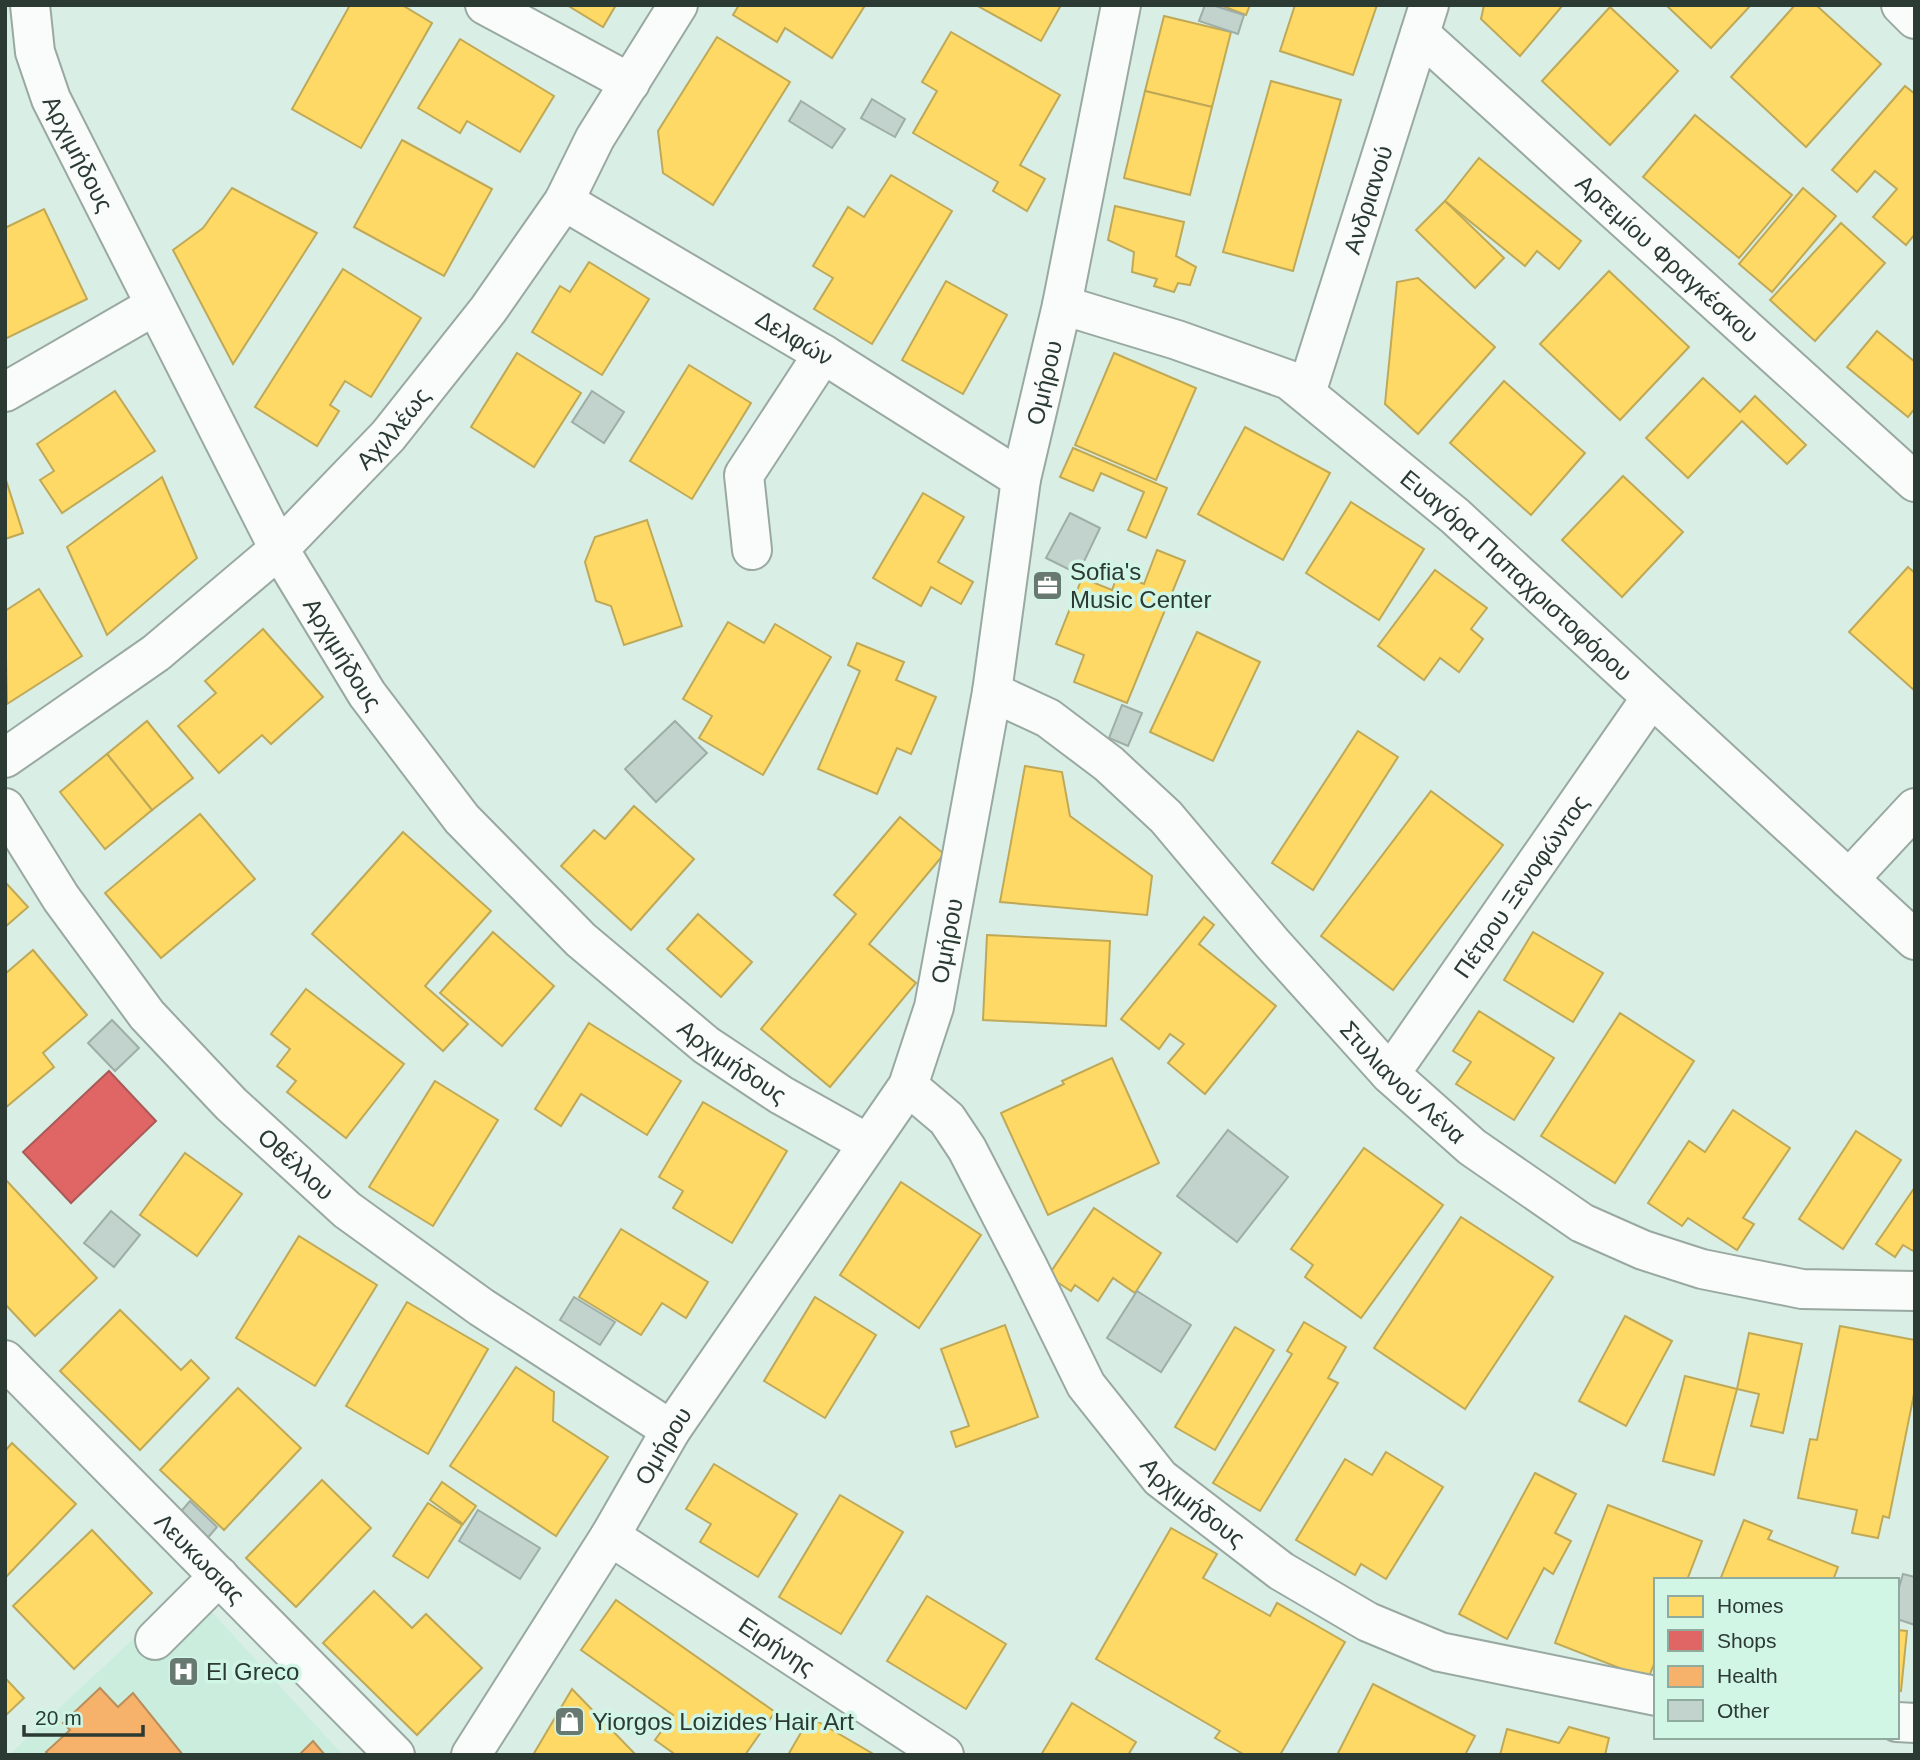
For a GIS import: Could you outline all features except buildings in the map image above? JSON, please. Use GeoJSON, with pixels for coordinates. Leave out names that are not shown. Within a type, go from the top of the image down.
{"type":"FeatureCollection","features":[{"type":"Feature","properties":{"kind":"street","name":"Αρχιμήδους"},"geometry":{"type":"LineString","coordinates":[[30,5],[35,52],[51,99],[278,549],[367,694],[462,818],[582,940],[706,1045],[781,1095],[867,1143]]}},
{"type":"Feature","properties":{"kind":"street"},"geometry":{"type":"LineString","coordinates":[[485,5],[630,83]]}},
{"type":"Feature","properties":{"kind":"street","name":"Αχιλλέως"},"geometry":{"type":"LineString","coordinates":[[5,758],[156,653],[278,549],[388,436],[488,310],[564,201],[595,138],[678,5]]}},
{"type":"Feature","properties":{"kind":"street","name":"Ομήρου"},"geometry":{"type":"LineString","coordinates":[[471,1755],[610,1535],[671,1430],[908,1086],[924,1044],[934,1007],[992,692],[1021,479],[1062,305],[1121,5]]}},
{"type":"Feature","properties":{"kind":"street"},"geometry":{"type":"LineString","coordinates":[[1901,5],[1915,19]]}},
{"type":"Feature","properties":{"kind":"street","name":"Ανδριανού"},"geometry":{"type":"LineString","coordinates":[[1306,393],[1425,20]]}},
{"type":"Feature","properties":{"kind":"street","name":"Αρτεμίου Φραγκέσκου"},"geometry":{"type":"LineString","coordinates":[[1425,20],[1915,482]]}},
{"type":"Feature","properties":{"kind":"street","name":"Δελφών"},"geometry":{"type":"LineString","coordinates":[[564,201],[823,354],[1021,479]]}},
{"type":"Feature","properties":{"kind":"street","name":"Ευαγόρα Παπαχριστοφόρου"},"geometry":{"type":"LineString","coordinates":[[1062,305],[1177,340],[1289,380],[1455,516],[1915,940]]}},
{"type":"Feature","properties":{"kind":"street"},"geometry":{"type":"LineString","coordinates":[[5,392],[154,306]]}},
{"type":"Feature","properties":{"kind":"street"},"geometry":{"type":"LineString","coordinates":[[752,550],[744,475],[823,354]]}},
{"type":"Feature","properties":{"kind":"street","name":"Στυλιανού Λένα"},"geometry":{"type":"LineString","coordinates":[[992,692],[1048,718],[1109,764],[1166,817],[1272,943],[1390,1074],[1472,1147],[1582,1223],[1643,1250],[1702,1269],[1802,1289],[1915,1291]]}},
{"type":"Feature","properties":{"kind":"street","name":"Πέτρου Ξενοφώντος"},"geometry":{"type":"LineString","coordinates":[[1390,1074],[1651,698]]}},
{"type":"Feature","properties":{"kind":"street","name":"Οθέλλου"},"geometry":{"type":"LineString","coordinates":[[5,808],[61,898],[148,1015],[231,1104],[347,1210],[481,1307],[671,1430]]}},
{"type":"Feature","properties":{"kind":"street"},"geometry":{"type":"LineString","coordinates":[[1849,879],[1915,808]]}},
{"type":"Feature","properties":{"kind":"street","name":"Αρχιμήδους"},"geometry":{"type":"LineString","coordinates":[[908,1086],[947,1119],[967,1149],[1086,1385],[1160,1478],[1281,1572],[1368,1622],[1440,1652],[1654,1696]]}},
{"type":"Feature","properties":{"kind":"street","name":"Λευκωσιας"},"geometry":{"type":"LineString","coordinates":[[5,1360],[395,1755]]}},
{"type":"Feature","properties":{"kind":"street","name":"Ειρήνης"},"geometry":{"type":"LineString","coordinates":[[610,1535],[944,1755]]}},
{"type":"Feature","properties":{"kind":"street"},"geometry":{"type":"LineString","coordinates":[[155,1640],[219,1576]]}},
{"type":"Feature","properties":{"kind":"shaded area","name":"El Greco"},"geometry":{"type":"Polygon","coordinates":[[[189,1587],[343,1755],[9,1755],[189,1587]]]}},
{"type":"Feature","properties":{"kind":"place","name":"Sofia's Music Center"},"geometry":{"type":"Point","coordinates":[1047,585]}},
{"type":"Feature","properties":{"kind":"place","name":"El Greco"},"geometry":{"type":"Point","coordinates":[183,1671]}},
{"type":"Feature","properties":{"kind":"place","name":"Yiorgos Loizides Hair Art"},"geometry":{"type":"Point","coordinates":[569,1721]}}]}
